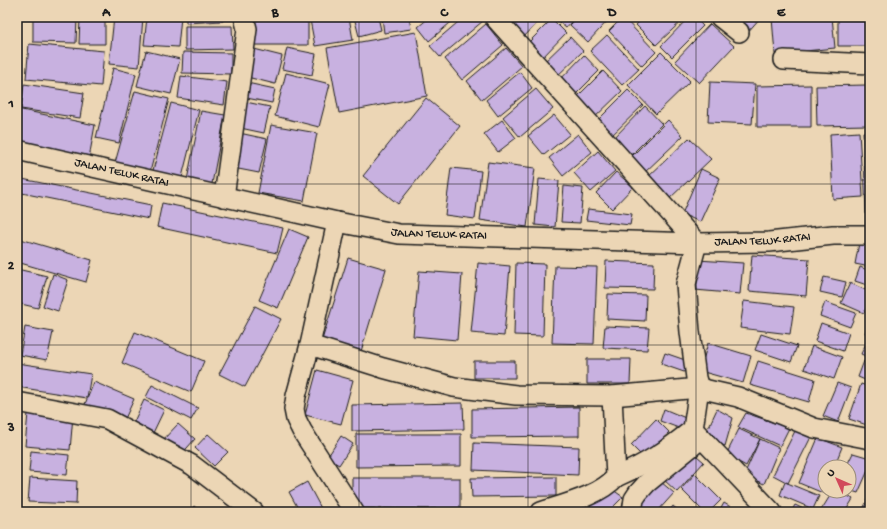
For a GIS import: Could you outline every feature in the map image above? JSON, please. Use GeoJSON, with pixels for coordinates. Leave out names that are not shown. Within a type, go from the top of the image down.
{"type":"FeatureCollection","features":[{"type":"Feature","properties":{"kind":"street"},"geometry":{"type":"LineString","coordinates":[[224,197],[248,29],[244,17]]}},
{"type":"Feature","properties":{"kind":"street"},"geometry":{"type":"LineString","coordinates":[[494,17],[697,243],[686,284],[696,378],[700,388],[697,434],[638,493],[634,499],[632,512]]}},
{"type":"Feature","properties":{"kind":"street"},"geometry":{"type":"LineString","coordinates":[[720,17],[739,32]]}},
{"type":"Feature","properties":{"kind":"street"},"geometry":{"type":"LineString","coordinates":[[784,60],[870,64]]}},
{"type":"Feature","properties":{"kind":"street","name":"JALAN TELUK RATAI"},"geometry":{"type":"LineString","coordinates":[[17,150],[337,222],[399,234],[697,243],[769,242],[833,235],[870,235]]}},
{"type":"Feature","properties":{"kind":"street"},"geometry":{"type":"LineString","coordinates":[[337,222],[310,345],[296,396],[294,409],[296,419],[302,431],[348,510]]}},
{"type":"Feature","properties":{"kind":"street"},"geometry":{"type":"LineString","coordinates":[[310,345],[383,368],[454,387],[516,395],[612,396],[700,388],[738,397],[814,428],[870,439]]}},
{"type":"Feature","properties":{"kind":"street"},"geometry":{"type":"LineString","coordinates":[[612,396],[616,477]]}},
{"type":"Feature","properties":{"kind":"street"},"geometry":{"type":"LineString","coordinates":[[17,402],[106,419],[192,465],[254,512]]}},
{"type":"Feature","properties":{"kind":"street"},"geometry":{"type":"LineString","coordinates":[[541,512],[592,494],[609,484],[616,477],[640,467],[697,434]]}},
{"type":"Feature","properties":{"kind":"street"},"geometry":{"type":"LineString","coordinates":[[697,434],[772,512]]}},
{"type":"Feature","properties":{"kind":"building"},"geometry":{"type":"Polygon","coordinates":[[[17,17],[19,50],[17,50],[17,17]]]}},
{"type":"Feature","properties":{"kind":"building"},"geometry":{"type":"Polygon","coordinates":[[[33,17],[77,17],[76,43],[33,42],[33,17]]]}},
{"type":"Feature","properties":{"kind":"building"},"geometry":{"type":"Polygon","coordinates":[[[80,17],[105,17],[105,44],[79,44],[80,17]]]}},
{"type":"Feature","properties":{"kind":"building"},"geometry":{"type":"Polygon","coordinates":[[[114,17],[143,17],[139,67],[109,64],[114,17]]]}},
{"type":"Feature","properties":{"kind":"building"},"geometry":{"type":"Polygon","coordinates":[[[147,17],[181,17],[178,47],[144,45],[147,17]]]}},
{"type":"Feature","properties":{"kind":"building"},"geometry":{"type":"Polygon","coordinates":[[[186,17],[223,17],[223,21],[186,23],[186,17]]]}},
{"type":"Feature","properties":{"kind":"building"},"geometry":{"type":"Polygon","coordinates":[[[329,17],[349,17],[353,40],[315,46],[310,20],[329,17]]]}},
{"type":"Feature","properties":{"kind":"building"},"geometry":{"type":"Polygon","coordinates":[[[354,17],[378,17],[381,30],[359,36],[354,17]]]}},
{"type":"Feature","properties":{"kind":"building"},"geometry":{"type":"Polygon","coordinates":[[[382,17],[409,17],[411,29],[384,33],[382,17]]]}},
{"type":"Feature","properties":{"kind":"building"},"geometry":{"type":"Polygon","coordinates":[[[430,17],[457,17],[429,41],[418,27],[430,17]]]}},
{"type":"Feature","properties":{"kind":"building"},"geometry":{"type":"Polygon","coordinates":[[[464,17],[479,17],[483,21],[440,57],[430,46],[464,17]]]}},
{"type":"Feature","properties":{"kind":"building"},"geometry":{"type":"Polygon","coordinates":[[[513,17],[543,17],[521,40],[505,25],[513,17]]]}},
{"type":"Feature","properties":{"kind":"building"},"geometry":{"type":"Polygon","coordinates":[[[553,17],[575,17],[566,28],[553,17]]]}},
{"type":"Feature","properties":{"kind":"building"},"geometry":{"type":"Polygon","coordinates":[[[578,17],[611,17],[588,42],[570,25],[578,17]]]}},
{"type":"Feature","properties":{"kind":"building"},"geometry":{"type":"Polygon","coordinates":[[[623,17],[656,52],[642,66],[609,31],[623,17]]]}},
{"type":"Feature","properties":{"kind":"building"},"geometry":{"type":"Polygon","coordinates":[[[644,17],[686,17],[656,45],[636,25],[644,17]]]}},
{"type":"Feature","properties":{"kind":"building"},"geometry":{"type":"Polygon","coordinates":[[[689,17],[694,17],[703,26],[672,57],[661,46],[689,17]]]}},
{"type":"Feature","properties":{"kind":"building"},"geometry":{"type":"Polygon","coordinates":[[[727,17],[761,17],[746,34],[727,17]]]}},
{"type":"Feature","properties":{"kind":"building"},"geometry":{"type":"Polygon","coordinates":[[[832,17],[835,48],[775,54],[772,18],[832,17]]]}},
{"type":"Feature","properties":{"kind":"building"},"geometry":{"type":"Polygon","coordinates":[[[838,17],[870,17],[870,46],[838,46],[838,17]]]}},
{"type":"Feature","properties":{"kind":"building"},"geometry":{"type":"Polygon","coordinates":[[[308,18],[308,45],[247,45],[247,19],[308,18]]]}},
{"type":"Feature","properties":{"kind":"building"},"geometry":{"type":"Polygon","coordinates":[[[552,19],[566,33],[541,59],[526,45],[552,19]]]}},
{"type":"Feature","properties":{"kind":"building"},"geometry":{"type":"Polygon","coordinates":[[[486,24],[503,45],[462,80],[445,59],[486,24]]]}},
{"type":"Feature","properties":{"kind":"building"},"geometry":{"type":"Polygon","coordinates":[[[710,24],[734,46],[699,83],[675,61],[710,24]]]}},
{"type":"Feature","properties":{"kind":"building"},"geometry":{"type":"Polygon","coordinates":[[[185,26],[232,26],[233,49],[185,50],[185,26]]]}},
{"type":"Feature","properties":{"kind":"building"},"geometry":{"type":"Polygon","coordinates":[[[416,32],[427,96],[339,113],[327,48],[416,32]]]}},
{"type":"Feature","properties":{"kind":"building"},"geometry":{"type":"Polygon","coordinates":[[[607,35],[639,69],[622,85],[590,51],[607,35]]]}},
{"type":"Feature","properties":{"kind":"building"},"geometry":{"type":"Polygon","coordinates":[[[570,37],[583,51],[553,80],[540,66],[570,37]]]}},
{"type":"Feature","properties":{"kind":"building"},"geometry":{"type":"Polygon","coordinates":[[[29,44],[104,51],[101,86],[26,79],[29,44]]]}},
{"type":"Feature","properties":{"kind":"building"},"geometry":{"type":"Polygon","coordinates":[[[242,46],[282,56],[275,84],[235,74],[242,46]]]}},
{"type":"Feature","properties":{"kind":"building"},"geometry":{"type":"Polygon","coordinates":[[[287,48],[316,54],[312,75],[282,69],[287,48]]]}},
{"type":"Feature","properties":{"kind":"building"},"geometry":{"type":"Polygon","coordinates":[[[506,48],[522,66],[482,100],[467,81],[506,48]]]}},
{"type":"Feature","properties":{"kind":"building"},"geometry":{"type":"Polygon","coordinates":[[[146,51],[180,59],[171,94],[137,86],[146,51]]]}},
{"type":"Feature","properties":{"kind":"building"},"geometry":{"type":"Polygon","coordinates":[[[183,52],[231,53],[231,74],[182,73],[183,52]]]}},
{"type":"Feature","properties":{"kind":"building"},"geometry":{"type":"Polygon","coordinates":[[[661,52],[690,81],[656,114],[628,85],[661,52]]]}},
{"type":"Feature","properties":{"kind":"building"},"geometry":{"type":"Polygon","coordinates":[[[584,55],[599,71],[571,99],[556,84],[584,55]]]}},
{"type":"Feature","properties":{"kind":"building"},"geometry":{"type":"Polygon","coordinates":[[[17,56],[19,56],[19,100],[17,100],[17,56]]]}},
{"type":"Feature","properties":{"kind":"building"},"geometry":{"type":"Polygon","coordinates":[[[113,68],[136,74],[119,143],[96,138],[113,68]]]}},
{"type":"Feature","properties":{"kind":"building"},"geometry":{"type":"Polygon","coordinates":[[[603,71],[622,91],[590,122],[571,103],[603,71]]]}},
{"type":"Feature","properties":{"kind":"building"},"geometry":{"type":"Polygon","coordinates":[[[520,72],[532,88],[498,116],[486,100],[520,72]]]}},
{"type":"Feature","properties":{"kind":"building"},"geometry":{"type":"Polygon","coordinates":[[[286,73],[330,84],[319,127],[275,116],[286,73]]]}},
{"type":"Feature","properties":{"kind":"building"},"geometry":{"type":"Polygon","coordinates":[[[181,76],[227,82],[224,105],[178,98],[181,76]]]}},
{"type":"Feature","properties":{"kind":"building"},"geometry":{"type":"Polygon","coordinates":[[[233,80],[275,89],[272,103],[231,95],[233,80]]]}},
{"type":"Feature","properties":{"kind":"building"},"geometry":{"type":"Polygon","coordinates":[[[710,82],[755,84],[752,124],[708,122],[710,82]]]}},
{"type":"Feature","properties":{"kind":"building"},"geometry":{"type":"Polygon","coordinates":[[[24,84],[84,93],[80,118],[21,109],[24,84]]]}},
{"type":"Feature","properties":{"kind":"building"},"geometry":{"type":"Polygon","coordinates":[[[811,85],[811,127],[757,127],[757,86],[811,85]]]}},
{"type":"Feature","properties":{"kind":"building"},"geometry":{"type":"Polygon","coordinates":[[[867,85],[868,125],[817,126],[816,86],[867,85]]]}},
{"type":"Feature","properties":{"kind":"building"},"geometry":{"type":"Polygon","coordinates":[[[536,89],[553,109],[520,137],[503,117],[536,89]]]}},
{"type":"Feature","properties":{"kind":"building"},"geometry":{"type":"Polygon","coordinates":[[[628,90],[643,105],[609,138],[595,123],[628,90]]]}},
{"type":"Feature","properties":{"kind":"building"},"geometry":{"type":"Polygon","coordinates":[[[135,91],[169,99],[150,172],[115,163],[135,91]]]}},
{"type":"Feature","properties":{"kind":"building"},"geometry":{"type":"Polygon","coordinates":[[[426,98],[460,126],[398,204],[363,176],[426,98]]]}},
{"type":"Feature","properties":{"kind":"building"},"geometry":{"type":"Polygon","coordinates":[[[231,99],[270,107],[264,133],[226,125],[231,99]]]}},
{"type":"Feature","properties":{"kind":"building"},"geometry":{"type":"Polygon","coordinates":[[[171,103],[199,110],[181,181],[152,174],[171,103]]]}},
{"type":"Feature","properties":{"kind":"building"},"geometry":{"type":"Polygon","coordinates":[[[645,106],[662,124],[628,158],[611,141],[645,106]]]}},
{"type":"Feature","properties":{"kind":"building"},"geometry":{"type":"Polygon","coordinates":[[[17,109],[95,125],[89,158],[17,143],[17,109]]]}},
{"type":"Feature","properties":{"kind":"building"},"geometry":{"type":"Polygon","coordinates":[[[201,111],[225,115],[211,189],[186,185],[201,111]]]}},
{"type":"Feature","properties":{"kind":"building"},"geometry":{"type":"Polygon","coordinates":[[[554,115],[570,134],[544,155],[528,136],[554,115]]]}},
{"type":"Feature","properties":{"kind":"building"},"geometry":{"type":"Polygon","coordinates":[[[502,120],[516,138],[498,152],[484,134],[502,120]]]}},
{"type":"Feature","properties":{"kind":"building"},"geometry":{"type":"Polygon","coordinates":[[[668,120],[683,136],[643,174],[628,160],[668,120]]]}},
{"type":"Feature","properties":{"kind":"building"},"geometry":{"type":"Polygon","coordinates":[[[271,125],[317,133],[304,201],[258,193],[271,125]]]}},
{"type":"Feature","properties":{"kind":"building"},"geometry":{"type":"Polygon","coordinates":[[[230,131],[267,139],[259,173],[223,166],[230,131]]]}},
{"type":"Feature","properties":{"kind":"building"},"geometry":{"type":"Polygon","coordinates":[[[859,132],[863,197],[833,199],[830,134],[859,132]]]}},
{"type":"Feature","properties":{"kind":"building"},"geometry":{"type":"Polygon","coordinates":[[[863,132],[870,132],[870,214],[866,214],[863,132]]]}},
{"type":"Feature","properties":{"kind":"building"},"geometry":{"type":"Polygon","coordinates":[[[578,134],[592,152],[563,176],[549,158],[578,134]]]}},
{"type":"Feature","properties":{"kind":"building"},"geometry":{"type":"Polygon","coordinates":[[[689,138],[711,159],[668,200],[647,178],[689,138]]]}},
{"type":"Feature","properties":{"kind":"building"},"geometry":{"type":"Polygon","coordinates":[[[598,151],[615,171],[591,192],[574,173],[598,151]]]}},
{"type":"Feature","properties":{"kind":"building"},"geometry":{"type":"Polygon","coordinates":[[[488,162],[535,168],[527,227],[480,220],[488,162]]]}},
{"type":"Feature","properties":{"kind":"building"},"geometry":{"type":"Polygon","coordinates":[[[451,168],[481,171],[475,219],[445,215],[451,168]]]}},
{"type":"Feature","properties":{"kind":"building"},"geometry":{"type":"Polygon","coordinates":[[[701,169],[720,178],[700,222],[682,214],[701,169]]]}},
{"type":"Feature","properties":{"kind":"building"},"geometry":{"type":"Polygon","coordinates":[[[616,172],[633,187],[612,209],[596,193],[616,172]]]}},
{"type":"Feature","properties":{"kind":"building"},"geometry":{"type":"Polygon","coordinates":[[[17,178],[151,205],[149,219],[17,192],[17,178]]]}},
{"type":"Feature","properties":{"kind":"building"},"geometry":{"type":"Polygon","coordinates":[[[539,179],[559,181],[555,227],[535,225],[539,179]]]}},
{"type":"Feature","properties":{"kind":"building"},"geometry":{"type":"Polygon","coordinates":[[[564,186],[583,188],[580,223],[561,222],[564,186]]]}},
{"type":"Feature","properties":{"kind":"building"},"geometry":{"type":"Polygon","coordinates":[[[162,203],[283,228],[277,253],[157,227],[162,203]]]}},
{"type":"Feature","properties":{"kind":"building"},"geometry":{"type":"Polygon","coordinates":[[[588,209],[632,214],[630,225],[586,220],[588,209]]]}},
{"type":"Feature","properties":{"kind":"building"},"geometry":{"type":"Polygon","coordinates":[[[289,229],[308,237],[278,308],[259,300],[289,229]]]}},
{"type":"Feature","properties":{"kind":"building"},"geometry":{"type":"Polygon","coordinates":[[[17,238],[92,260],[86,282],[17,262],[17,238]]]}},
{"type":"Feature","properties":{"kind":"building"},"geometry":{"type":"Polygon","coordinates":[[[859,243],[870,245],[870,267],[855,264],[859,243]]]}},
{"type":"Feature","properties":{"kind":"building"},"geometry":{"type":"Polygon","coordinates":[[[752,255],[809,259],[806,296],[749,291],[752,255]]]}},
{"type":"Feature","properties":{"kind":"building"},"geometry":{"type":"Polygon","coordinates":[[[348,258],[386,269],[359,358],[320,346],[348,258]]]}},
{"type":"Feature","properties":{"kind":"building"},"geometry":{"type":"Polygon","coordinates":[[[698,260],[743,263],[740,294],[695,290],[698,260]]]}},
{"type":"Feature","properties":{"kind":"building"},"geometry":{"type":"Polygon","coordinates":[[[606,261],[654,263],[653,289],[605,288],[606,261]]]}},
{"type":"Feature","properties":{"kind":"building"},"geometry":{"type":"Polygon","coordinates":[[[478,263],[510,266],[504,336],[471,333],[478,263]]]}},
{"type":"Feature","properties":{"kind":"building"},"geometry":{"type":"Polygon","coordinates":[[[516,263],[545,264],[543,336],[514,335],[516,263]]]}},
{"type":"Feature","properties":{"kind":"building"},"geometry":{"type":"Polygon","coordinates":[[[555,266],[597,267],[594,344],[552,343],[555,266]]]}},
{"type":"Feature","properties":{"kind":"building"},"geometry":{"type":"Polygon","coordinates":[[[860,267],[870,271],[870,286],[855,281],[860,267]]]}},
{"type":"Feature","properties":{"kind":"building"},"geometry":{"type":"Polygon","coordinates":[[[17,269],[47,276],[38,308],[17,303],[17,269]]]}},
{"type":"Feature","properties":{"kind":"building"},"geometry":{"type":"Polygon","coordinates":[[[419,271],[462,274],[457,340],[413,336],[419,271]]]}},
{"type":"Feature","properties":{"kind":"building"},"geometry":{"type":"Polygon","coordinates":[[[53,274],[68,280],[58,311],[43,306],[53,274]]]}},
{"type":"Feature","properties":{"kind":"building"},"geometry":{"type":"Polygon","coordinates":[[[824,277],[846,282],[842,297],[820,292],[824,277]]]}},
{"type":"Feature","properties":{"kind":"building"},"geometry":{"type":"Polygon","coordinates":[[[850,283],[870,292],[870,300],[864,313],[841,303],[850,283]]]}},
{"type":"Feature","properties":{"kind":"building"},"geometry":{"type":"Polygon","coordinates":[[[608,294],[646,295],[645,321],[607,319],[608,294]]]}},
{"type":"Feature","properties":{"kind":"building"},"geometry":{"type":"Polygon","coordinates":[[[744,301],[794,307],[790,334],[740,328],[744,301]]]}},
{"type":"Feature","properties":{"kind":"building"},"geometry":{"type":"Polygon","coordinates":[[[825,302],[856,313],[850,327],[820,316],[825,302]]]}},
{"type":"Feature","properties":{"kind":"building"},"geometry":{"type":"Polygon","coordinates":[[[255,306],[281,319],[245,387],[219,374],[255,306]]]}},
{"type":"Feature","properties":{"kind":"building"},"geometry":{"type":"Polygon","coordinates":[[[821,323],[849,333],[843,351],[815,341],[821,323]]]}},
{"type":"Feature","properties":{"kind":"building"},"geometry":{"type":"Polygon","coordinates":[[[869,323],[870,324],[870,335],[865,333],[869,323]]]}},
{"type":"Feature","properties":{"kind":"building"},"geometry":{"type":"Polygon","coordinates":[[[605,326],[649,328],[647,350],[603,348],[605,326]]]}},
{"type":"Feature","properties":{"kind":"building"},"geometry":{"type":"Polygon","coordinates":[[[25,327],[53,332],[47,360],[20,355],[25,327]]]}},
{"type":"Feature","properties":{"kind":"building"},"geometry":{"type":"Polygon","coordinates":[[[135,332],[204,361],[191,392],[122,363],[135,332]]]}},
{"type":"Feature","properties":{"kind":"building"},"geometry":{"type":"Polygon","coordinates":[[[761,334],[797,346],[791,362],[755,350],[761,334]]]}},
{"type":"Feature","properties":{"kind":"building"},"geometry":{"type":"Polygon","coordinates":[[[867,341],[870,343],[870,358],[861,354],[867,341]]]}},
{"type":"Feature","properties":{"kind":"building"},"geometry":{"type":"Polygon","coordinates":[[[708,343],[751,356],[743,383],[700,371],[708,343]]]}},
{"type":"Feature","properties":{"kind":"building"},"geometry":{"type":"Polygon","coordinates":[[[812,346],[842,357],[834,379],[804,369],[812,346]]]}},
{"type":"Feature","properties":{"kind":"building"},"geometry":{"type":"Polygon","coordinates":[[[665,353],[688,361],[684,372],[661,364],[665,353]]]}},
{"type":"Feature","properties":{"kind":"building"},"geometry":{"type":"Polygon","coordinates":[[[587,359],[631,359],[630,384],[587,384],[587,359]]]}},
{"type":"Feature","properties":{"kind":"building"},"geometry":{"type":"Polygon","coordinates":[[[474,361],[515,361],[515,378],[474,378],[474,361]]]}},
{"type":"Feature","properties":{"kind":"building"},"geometry":{"type":"Polygon","coordinates":[[[758,361],[815,379],[809,402],[750,385],[758,361]]]}},
{"type":"Feature","properties":{"kind":"building"},"geometry":{"type":"Polygon","coordinates":[[[864,361],[870,363],[870,382],[858,377],[864,361]]]}},
{"type":"Feature","properties":{"kind":"building"},"geometry":{"type":"Polygon","coordinates":[[[17,363],[91,374],[87,398],[17,387],[17,363]]]}},
{"type":"Feature","properties":{"kind":"building"},"geometry":{"type":"Polygon","coordinates":[[[317,370],[353,380],[341,424],[305,415],[317,370]]]}},
{"type":"Feature","properties":{"kind":"building"},"geometry":{"type":"Polygon","coordinates":[[[94,382],[134,399],[124,421],[85,404],[94,382]]]}},
{"type":"Feature","properties":{"kind":"building"},"geometry":{"type":"Polygon","coordinates":[[[837,383],[851,388],[838,422],[823,416],[837,383]]]}},
{"type":"Feature","properties":{"kind":"building"},"geometry":{"type":"Polygon","coordinates":[[[861,384],[870,387],[870,426],[849,419],[861,384]]]}},
{"type":"Feature","properties":{"kind":"building"},"geometry":{"type":"Polygon","coordinates":[[[152,385],[198,408],[191,420],[146,397],[152,385]]]}},
{"type":"Feature","properties":{"kind":"building"},"geometry":{"type":"Polygon","coordinates":[[[144,400],[164,410],[152,435],[132,426],[144,400]]]}},
{"type":"Feature","properties":{"kind":"building"},"geometry":{"type":"Polygon","coordinates":[[[463,403],[464,429],[352,431],[352,405],[463,403]]]}},
{"type":"Feature","properties":{"kind":"building"},"geometry":{"type":"Polygon","coordinates":[[[579,407],[579,436],[472,437],[472,409],[579,407]]]}},
{"type":"Feature","properties":{"kind":"building"},"geometry":{"type":"Polygon","coordinates":[[[664,409],[688,419],[684,430],[660,421],[664,409]]]}},
{"type":"Feature","properties":{"kind":"building"},"geometry":{"type":"Polygon","coordinates":[[[717,409],[733,418],[725,446],[704,437],[717,409]]]}},
{"type":"Feature","properties":{"kind":"building"},"geometry":{"type":"Polygon","coordinates":[[[28,413],[73,416],[70,450],[25,446],[28,413]]]}},
{"type":"Feature","properties":{"kind":"building"},"geometry":{"type":"Polygon","coordinates":[[[746,413],[789,428],[780,446],[738,427],[746,413]]]}},
{"type":"Feature","properties":{"kind":"building"},"geometry":{"type":"Polygon","coordinates":[[[656,419],[669,432],[644,458],[631,445],[656,419]]]}},
{"type":"Feature","properties":{"kind":"building"},"geometry":{"type":"Polygon","coordinates":[[[178,424],[195,439],[179,457],[162,441],[178,424]]]}},
{"type":"Feature","properties":{"kind":"building"},"geometry":{"type":"Polygon","coordinates":[[[739,429],[760,439],[746,466],[726,455],[739,429]]]}},
{"type":"Feature","properties":{"kind":"building"},"geometry":{"type":"Polygon","coordinates":[[[795,431],[811,437],[788,483],[773,475],[795,431]]]}},
{"type":"Feature","properties":{"kind":"building"},"geometry":{"type":"Polygon","coordinates":[[[208,434],[228,452],[214,466],[195,448],[208,434]]]}},
{"type":"Feature","properties":{"kind":"building"},"geometry":{"type":"Polygon","coordinates":[[[356,434],[461,434],[461,466],[356,467],[356,434]]]}},
{"type":"Feature","properties":{"kind":"building"},"geometry":{"type":"Polygon","coordinates":[[[341,436],[353,444],[339,465],[327,458],[341,436]]]}},
{"type":"Feature","properties":{"kind":"building"},"geometry":{"type":"Polygon","coordinates":[[[818,438],[842,447],[837,459],[817,459],[817,490],[799,483],[818,438]]]}},
{"type":"Feature","properties":{"kind":"building"},"geometry":{"type":"Polygon","coordinates":[[[760,439],[779,448],[764,484],[744,475],[760,439]]]}},
{"type":"Feature","properties":{"kind":"building"},"geometry":{"type":"Polygon","coordinates":[[[474,443],[579,447],[578,475],[473,470],[474,443]]]}},
{"type":"Feature","properties":{"kind":"building"},"geometry":{"type":"Polygon","coordinates":[[[690,450],[704,462],[677,492],[663,479],[690,450]]]}},
{"type":"Feature","properties":{"kind":"building"},"geometry":{"type":"Polygon","coordinates":[[[31,451],[69,455],[67,475],[29,472],[31,451]]]}},
{"type":"Feature","properties":{"kind":"building"},"geometry":{"type":"Polygon","coordinates":[[[853,453],[870,458],[870,466],[858,493],[857,459],[850,459],[853,453]]]}},
{"type":"Feature","properties":{"kind":"building"},"geometry":{"type":"Polygon","coordinates":[[[695,474],[721,500],[709,512],[704,512],[681,489],[695,474]]]}},
{"type":"Feature","properties":{"kind":"building"},"geometry":{"type":"Polygon","coordinates":[[[556,477],[556,496],[472,497],[471,478],[556,477]]]}},
{"type":"Feature","properties":{"kind":"building"},"geometry":{"type":"Polygon","coordinates":[[[30,478],[77,481],[76,504],[28,502],[30,478]]]}},
{"type":"Feature","properties":{"kind":"building"},"geometry":{"type":"Polygon","coordinates":[[[352,478],[460,478],[460,509],[352,508],[352,478]]]}},
{"type":"Feature","properties":{"kind":"building"},"geometry":{"type":"Polygon","coordinates":[[[307,482],[323,512],[300,512],[289,492],[307,482]]]}},
{"type":"Feature","properties":{"kind":"building"},"geometry":{"type":"Polygon","coordinates":[[[661,482],[674,493],[657,512],[639,512],[637,510],[661,482]]]}},
{"type":"Feature","properties":{"kind":"building"},"geometry":{"type":"Polygon","coordinates":[[[785,482],[817,495],[818,499],[813,509],[780,495],[785,482]]]}},
{"type":"Feature","properties":{"kind":"building"},"geometry":{"type":"Polygon","coordinates":[[[609,487],[623,497],[608,512],[585,512],[583,510],[609,487]]]}},
{"type":"Feature","properties":{"kind":"building"},"geometry":{"type":"Polygon","coordinates":[[[870,495],[870,512],[864,512],[862,511],[870,495]]]}},
{"type":"Feature","properties":{"kind":"building"},"geometry":{"type":"Polygon","coordinates":[[[828,499],[853,499],[845,512],[820,512],[828,499]]]}},
{"type":"Feature","properties":{"kind":"building"},"geometry":{"type":"Polygon","coordinates":[[[724,503],[739,512],[719,512],[724,503]]]}},
{"type":"Feature","properties":{"kind":"building"},"geometry":{"type":"Polygon","coordinates":[[[795,505],[810,512],[791,512],[795,505]]]}},
{"type":"Feature","properties":{"kind":"building"},"geometry":{"type":"Polygon","coordinates":[[[194,506],[201,512],[189,512],[194,506]]]}},
{"type":"Feature","properties":{"kind":"building"},"geometry":{"type":"Polygon","coordinates":[[[673,506],[680,512],[668,512],[673,506]]]}},
{"type":"Feature","properties":{"kind":"building"},"geometry":{"type":"Polygon","coordinates":[[[33,510],[75,512],[33,512],[33,510]]]}}]}
